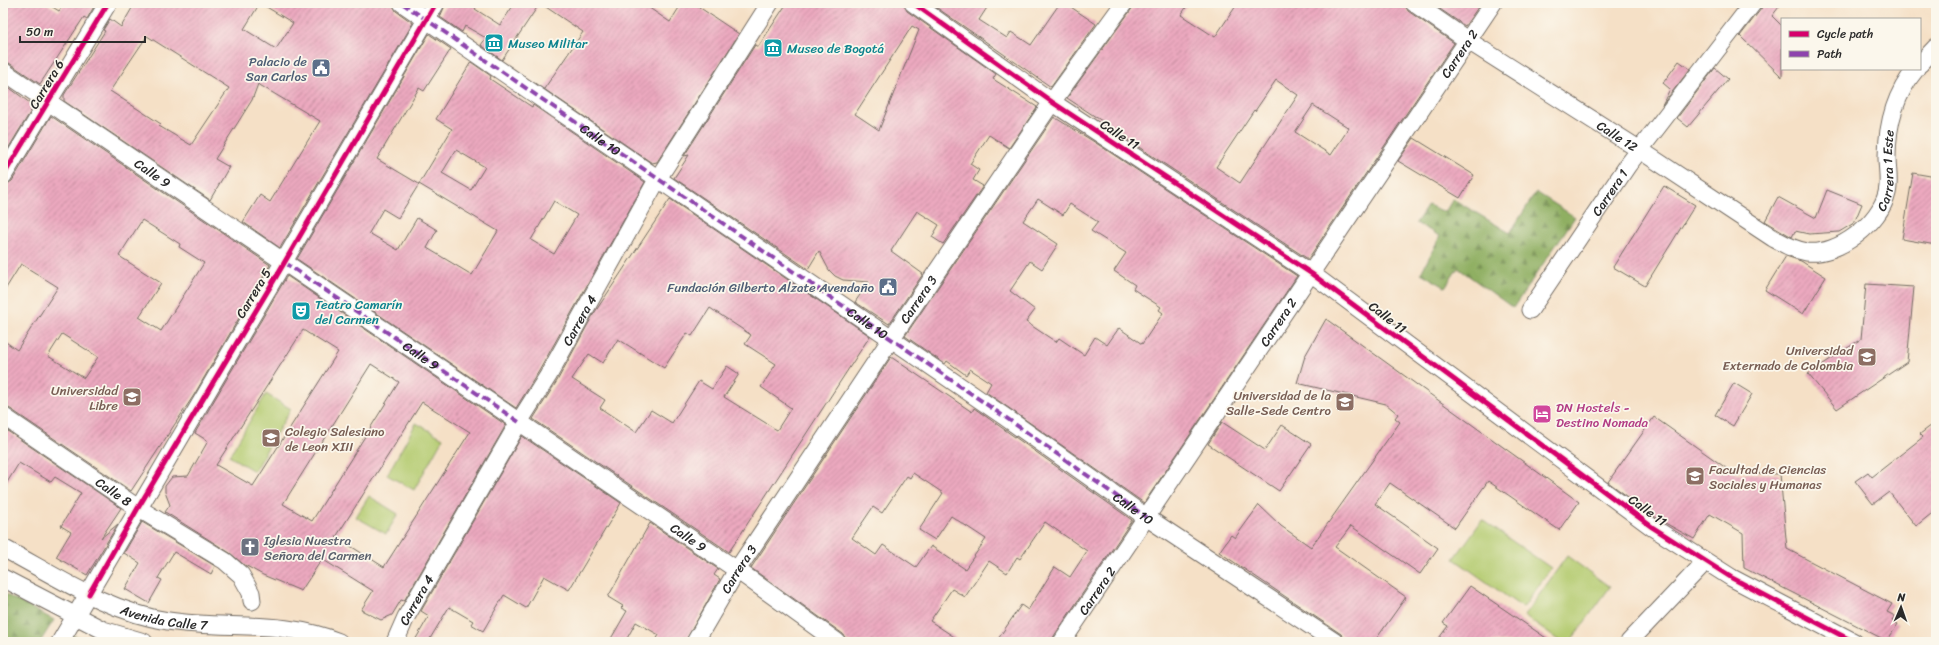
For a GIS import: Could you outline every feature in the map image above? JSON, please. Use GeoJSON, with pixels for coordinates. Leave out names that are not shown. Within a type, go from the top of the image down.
{"type":"FeatureCollection","features":[{"type":"Feature","properties":{"kind":"street","name":"Carrera 6"},"geometry":{"type":"LineString","coordinates":[[3,176],[108,3]]}},
{"type":"Feature","properties":{"kind":"street","name":"Calle 10"},"geometry":{"type":"LineString","coordinates":[[402,3],[1005,417],[1146,517],[1335,642]]}},
{"type":"Feature","properties":{"kind":"street","name":"Carrera 5"},"geometry":{"type":"LineString","coordinates":[[60,642],[284,262],[425,18],[436,3]]}},
{"type":"Feature","properties":{"kind":"street","name":"Carrera 4"},"geometry":{"type":"LineString","coordinates":[[395,642],[406,617],[519,422],[548,376],[658,180],[770,3]]}},
{"type":"Feature","properties":{"kind":"street","name":"Calle 11"},"geometry":{"type":"LineString","coordinates":[[913,3],[1052,102],[1312,274],[1652,527],[1706,562],[1854,642]]}},
{"type":"Feature","properties":{"kind":"street","name":"Carrera 3"},"geometry":{"type":"LineString","coordinates":[[695,642],[737,570],[891,339],[1052,102],[1124,3]]}},
{"type":"Feature","properties":{"kind":"street","name":"Calle 12"},"geometry":{"type":"LineString","coordinates":[[1414,3],[1467,40],[1640,150],[1783,244],[1792,249],[1807,252],[1827,251]]}},
{"type":"Feature","properties":{"kind":"street","name":"Carrera 2"},"geometry":{"type":"LineString","coordinates":[[1062,642],[1312,274],[1493,3]]}},
{"type":"Feature","properties":{"kind":"street","name":"Carrera 1"},"geometry":{"type":"LineString","coordinates":[[1530,310],[1628,165],[1752,3]]}},
{"type":"Feature","properties":{"kind":"street"},"geometry":{"type":"LineString","coordinates":[[1921,63],[1936,47]]}},
{"type":"Feature","properties":{"kind":"street","name":"Carrera 1 Este"},"geometry":{"type":"LineString","coordinates":[[1827,251],[1861,232],[1871,223],[1883,205],[1888,183],[1887,141],[1889,127],[1898,96],[1915,70]]}},
{"type":"Feature","properties":{"kind":"street","name":"Calle 9"},"geometry":{"type":"LineString","coordinates":[[3,71],[737,570],[837,642]]}},
{"type":"Feature","properties":{"kind":"street","name":"Calle 8"},"geometry":{"type":"LineString","coordinates":[[3,416],[138,508],[225,560],[241,575],[251,593],[252,601]]}},
{"type":"Feature","properties":{"kind":"street","name":"Avenida Calle 7"},"geometry":{"type":"LineString","coordinates":[[3,548],[126,612],[168,621],[289,628],[308,632],[339,642]]}},
{"type":"Feature","properties":{"kind":"street"},"geometry":{"type":"LineString","coordinates":[[1629,642],[1706,562]]}},
{"type":"Feature","properties":{"kind":"street","name":"Avenida Calle 7"},"geometry":{"type":"LineString","coordinates":[[3,578],[103,630],[144,642]]}},
{"type":"Feature","properties":{"kind":"green space"},"geometry":{"type":"Polygon","coordinates":[[[1536,192],[1575,217],[1513,308],[1458,268],[1445,287],[1421,273],[1440,236],[1416,223],[1428,205],[1445,212],[1453,199],[1510,233],[1536,192]]]}},
{"type":"Feature","properties":{"kind":"green space"},"geometry":{"type":"Polygon","coordinates":[[[266,394],[291,409],[254,471],[229,456],[266,394]]]}},
{"type":"Feature","properties":{"kind":"green space"},"geometry":{"type":"Polygon","coordinates":[[[416,423],[443,438],[414,490],[387,475],[416,423]]]}},
{"type":"Feature","properties":{"kind":"green space"},"geometry":{"type":"Polygon","coordinates":[[[369,496],[398,514],[386,534],[356,517],[369,496]]]}},
{"type":"Feature","properties":{"kind":"green space"},"geometry":{"type":"Polygon","coordinates":[[[1482,520],[1551,568],[1523,608],[1454,559],[1482,520]]]}},
{"type":"Feature","properties":{"kind":"green space"},"geometry":{"type":"Polygon","coordinates":[[[1567,556],[1610,587],[1570,642],[1561,642],[1524,616],[1567,556]]]}},
{"type":"Feature","properties":{"kind":"green space"},"geometry":{"type":"Polygon","coordinates":[[[3,593],[54,620],[40,642],[3,642],[3,593]]]}},
{"type":"Feature","properties":{"kind":"green space"},"geometry":{"type":"Polygon","coordinates":[[[73,635],[85,640],[86,642],[68,642],[73,635]]]}},
{"type":"Feature","properties":{"kind":"building"},"geometry":{"type":"Polygon","coordinates":[[[3,3],[46,3],[59,11],[64,4],[62,3],[96,3],[87,19],[84,17],[40,84],[9,63],[3,61],[3,3]]]}},
{"type":"Feature","properties":{"kind":"building"},"geometry":{"type":"Polygon","coordinates":[[[135,3],[260,3],[392,3],[396,11],[413,23],[280,248],[243,222],[260,195],[270,202],[320,121],[258,84],[252,100],[215,159],[229,167],[210,200],[64,101],[64,95],[105,31],[103,30],[110,19],[121,27],[135,3]],[[260,3],[244,29],[276,49],[293,23],[260,3]],[[147,36],[110,91],[161,124],[159,126],[191,145],[229,88],[147,36]]]}},
{"type":"Feature","properties":{"kind":"building","name":"Museo Militar"},"geometry":{"type":"Polygon","coordinates":[[[446,3],[479,3],[475,9],[500,25],[515,3],[540,3],[502,60],[481,45],[486,38],[465,26],[462,32],[440,17],[446,3]]]}},
{"type":"Feature","properties":{"kind":"building"},"geometry":{"type":"Polygon","coordinates":[[[540,3],[642,3],[670,22],[682,3],[693,3],[739,34],[657,162],[652,163],[544,89],[583,32],[540,3]]]}},
{"type":"Feature","properties":{"kind":"building"},"geometry":{"type":"Polygon","coordinates":[[[787,3],[903,3],[907,11],[996,74],[993,79],[1037,107],[1009,148],[989,135],[970,164],[979,170],[973,180],[983,186],[943,244],[932,237],[939,225],[917,211],[891,251],[923,274],[889,324],[855,302],[869,282],[843,280],[835,276],[829,270],[819,251],[808,269],[674,178],[689,155],[684,156],[755,45],[758,47],[787,3]],[[912,26],[855,114],[879,130],[919,30],[912,26]]]}},
{"type":"Feature","properties":{"kind":"building"},"geometry":{"type":"Polygon","coordinates":[[[930,3],[990,3],[979,20],[1007,38],[1011,32],[1031,45],[1060,3],[1065,3],[1096,24],[1051,87],[930,3]]]}},
{"type":"Feature","properties":{"kind":"building"},"geometry":{"type":"Polygon","coordinates":[[[1136,3],[1189,3],[1181,15],[1215,37],[1238,3],[1404,3],[1408,11],[1454,43],[1308,259],[1067,98],[1136,3]],[[1276,80],[1216,167],[1240,183],[1298,95],[1276,80]],[[1313,105],[1295,132],[1331,155],[1349,128],[1313,105]]]}},
{"type":"Feature","properties":{"kind":"building"},"geometry":{"type":"Polygon","coordinates":[[[1431,3],[1481,3],[1465,26],[1431,3]]]}},
{"type":"Feature","properties":{"kind":"building"},"geometry":{"type":"Polygon","coordinates":[[[1763,3],[1782,3],[1772,16],[1781,25],[1782,77],[1740,36],[1761,9],[1763,3]]]}},
{"type":"Feature","properties":{"kind":"building"},"geometry":{"type":"Polygon","coordinates":[[[429,34],[451,49],[424,91],[419,88],[377,159],[419,184],[452,129],[436,119],[471,62],[491,76],[490,79],[532,107],[533,105],[645,182],[539,371],[516,408],[297,259],[429,34]],[[456,150],[442,173],[471,190],[485,167],[456,150]],[[419,184],[398,218],[383,209],[369,233],[398,250],[417,218],[437,230],[427,248],[472,275],[498,231],[419,184]],[[554,201],[531,240],[554,254],[577,215],[554,201]]]}},
{"type":"Feature","properties":{"kind":"building"},"geometry":{"type":"Polygon","coordinates":[[[1679,61],[1690,69],[1662,105],[1670,89],[1663,83],[1679,61]]]}},
{"type":"Feature","properties":{"kind":"building"},"geometry":{"type":"Polygon","coordinates":[[[1715,68],[1728,79],[1688,127],[1677,118],[1715,68]]]}},
{"type":"Feature","properties":{"kind":"building"},"geometry":{"type":"Polygon","coordinates":[[[3,83],[34,106],[3,157],[3,83]]]}},
{"type":"Feature","properties":{"kind":"building"},"geometry":{"type":"Polygon","coordinates":[[[51,116],[270,265],[194,395],[131,491],[9,408],[3,406],[3,340],[17,350],[58,287],[21,264],[3,293],[3,186],[12,181],[51,116]],[[142,220],[119,256],[161,283],[139,317],[161,331],[204,263],[179,247],[180,244],[142,220]],[[62,334],[48,356],[84,378],[98,357],[62,334]]]}},
{"type":"Feature","properties":{"kind":"building"},"geometry":{"type":"Polygon","coordinates":[[[1054,117],[1096,143],[1297,276],[1144,503],[986,392],[991,383],[970,369],[966,375],[947,361],[945,364],[905,336],[1054,117]],[[1038,199],[1023,221],[1058,244],[1042,269],[1030,261],[1010,291],[1035,310],[1026,322],[1056,342],[1059,338],[1084,355],[1095,337],[1107,345],[1119,328],[1142,344],[1163,313],[1159,310],[1161,307],[1133,289],[1135,285],[1114,271],[1126,253],[1091,231],[1098,222],[1070,204],[1063,215],[1038,199]]]}},
{"type":"Feature","properties":{"kind":"building"},"geometry":{"type":"Polygon","coordinates":[[[1414,138],[1474,175],[1460,198],[1398,161],[1414,138]]]}},
{"type":"Feature","properties":{"kind":"building"},"geometry":{"type":"Polygon","coordinates":[[[1913,173],[1936,177],[1936,245],[1902,239],[1913,173]]]}},
{"type":"Feature","properties":{"kind":"building"},"geometry":{"type":"Polygon","coordinates":[[[1664,186],[1695,205],[1645,286],[1613,267],[1664,186]]]}},
{"type":"Feature","properties":{"kind":"building"},"geometry":{"type":"Polygon","coordinates":[[[1827,190],[1862,204],[1854,223],[1839,232],[1809,234],[1795,231],[1792,237],[1765,221],[1778,197],[1816,218],[1827,190]]]}},
{"type":"Feature","properties":{"kind":"building"},"geometry":{"type":"Polygon","coordinates":[[[670,199],[870,336],[729,552],[533,419],[557,381],[593,315],[670,199]],[[710,308],[692,336],[687,333],[664,368],[618,339],[603,363],[589,354],[572,379],[605,400],[600,408],[636,432],[651,410],[672,423],[699,381],[712,389],[727,366],[739,374],[724,397],[777,430],[791,408],[761,387],[776,364],[745,344],[751,335],[710,308]]]}},
{"type":"Feature","properties":{"kind":"building"},"geometry":{"type":"Polygon","coordinates":[[[1786,256],[1801,261],[1826,277],[1803,314],[1765,290],[1786,256]]]}},
{"type":"Feature","properties":{"kind":"building"},"geometry":{"type":"Polygon","coordinates":[[[287,276],[506,425],[404,601],[401,600],[392,615],[381,620],[361,610],[373,591],[322,559],[301,591],[263,575],[243,564],[230,553],[165,512],[170,505],[165,492],[165,486],[172,477],[188,476],[208,441],[195,433],[287,276]],[[303,330],[216,465],[253,486],[338,352],[303,330]],[[371,364],[283,504],[312,521],[399,382],[371,364]],[[422,402],[336,537],[384,567],[470,432],[422,402]]]}},
{"type":"Feature","properties":{"kind":"building"},"geometry":{"type":"Polygon","coordinates":[[[1866,284],[1914,287],[1907,362],[1837,409],[1808,374],[1861,339],[1866,284]]]}},
{"type":"Feature","properties":{"kind":"building"},"geometry":{"type":"Polygon","coordinates":[[[1326,319],[1579,502],[1559,530],[1488,481],[1455,528],[1390,483],[1375,504],[1438,548],[1420,574],[1351,526],[1335,547],[1406,597],[1374,642],[1348,642],[1341,634],[1219,552],[1231,535],[1235,538],[1259,505],[1281,526],[1311,547],[1400,422],[1395,418],[1398,414],[1386,404],[1297,383],[1305,356],[1326,319]]]}},
{"type":"Feature","properties":{"kind":"building"},"geometry":{"type":"Polygon","coordinates":[[[891,357],[972,412],[974,408],[1132,520],[1054,636],[1052,642],[996,642],[1021,605],[1028,610],[1055,567],[1070,577],[1087,551],[1045,522],[1020,559],[1017,557],[1007,573],[989,561],[965,597],[952,589],[930,621],[962,642],[847,642],[843,634],[751,568],[891,357]],[[913,473],[910,478],[907,476],[882,513],[873,507],[852,538],[876,555],[883,545],[916,567],[931,546],[965,569],[986,539],[951,516],[935,540],[919,530],[943,493],[913,473]]]}},
{"type":"Feature","properties":{"kind":"building"},"geometry":{"type":"Polygon","coordinates":[[[1734,383],[1752,394],[1733,426],[1715,415],[1734,383]]]}},
{"type":"Feature","properties":{"kind":"building"},"geometry":{"type":"Polygon","coordinates":[[[1654,417],[1733,473],[1780,474],[1787,549],[1892,604],[1887,612],[1895,616],[1892,621],[1898,624],[1887,641],[1744,568],[1743,533],[1710,514],[1694,539],[1658,519],[1608,482],[1654,417]]]}},
{"type":"Feature","properties":{"kind":"building"},"geometry":{"type":"Polygon","coordinates":[[[1222,422],[1265,450],[1282,425],[1311,444],[1279,491],[1208,444],[1222,422]]]}},
{"type":"Feature","properties":{"kind":"building"},"geometry":{"type":"Polygon","coordinates":[[[1936,422],[1936,510],[1916,526],[1889,492],[1873,504],[1855,481],[1868,472],[1872,477],[1923,437],[1920,434],[1936,422]]]}},
{"type":"Feature","properties":{"kind":"building"},"geometry":{"type":"Polygon","coordinates":[[[3,428],[121,508],[101,538],[118,524],[87,575],[56,557],[71,532],[61,526],[81,493],[55,477],[51,482],[19,463],[3,489],[3,428]]]}},
{"type":"Feature","properties":{"kind":"building"},"geometry":{"type":"Polygon","coordinates":[[[522,436],[621,503],[569,590],[544,576],[526,608],[504,595],[483,631],[471,624],[473,621],[449,607],[428,642],[414,642],[429,616],[421,611],[522,436]]]}},
{"type":"Feature","properties":{"kind":"building"},"geometry":{"type":"Polygon","coordinates":[[[142,522],[215,566],[211,574],[174,552],[158,578],[162,580],[149,603],[125,589],[140,563],[124,553],[142,522]]]}},
{"type":"Feature","properties":{"kind":"building"},"geometry":{"type":"Polygon","coordinates":[[[650,523],[718,569],[714,575],[720,579],[685,642],[655,642],[659,635],[636,622],[625,642],[609,642],[627,611],[621,608],[623,606],[608,597],[650,523]]]}},
{"type":"Feature","properties":{"kind":"building"},"geometry":{"type":"Polygon","coordinates":[[[1470,586],[1552,642],[1436,642],[1448,626],[1443,623],[1470,586]]]}},
{"type":"Feature","properties":{"kind":"marked path"},"geometry":{"type":"LineString","coordinates":[[402,3],[1005,417],[1146,517]]}},
{"type":"Feature","properties":{"kind":"marked path"},"geometry":{"type":"LineString","coordinates":[[284,262],[519,422]]}},
{"type":"Feature","properties":{"kind":"cycle path"},"geometry":{"type":"LineString","coordinates":[[3,176],[108,3]]}},
{"type":"Feature","properties":{"kind":"cycle path"},"geometry":{"type":"LineString","coordinates":[[89,594],[138,508],[273,282],[436,3]]}},
{"type":"Feature","properties":{"kind":"cycle path"},"geometry":{"type":"LineString","coordinates":[[913,3],[1052,102],[1312,274],[1652,527],[1732,578],[1854,642]]}},
{"type":"Feature","properties":{"kind":"place","name":"Museo Militar"},"geometry":{"type":"Point","coordinates":[494,43]}},
{"type":"Feature","properties":{"kind":"place","name":"Museo de Bogotá"},"geometry":{"type":"Point","coordinates":[773,48]}},
{"type":"Feature","properties":{"kind":"place","name":"Palacio de San Carlos"},"geometry":{"type":"Point","coordinates":[321,68]}},
{"type":"Feature","properties":{"kind":"place","name":"Fundación Gilberto Alzate Avendaño"},"geometry":{"type":"Point","coordinates":[888,287]}},
{"type":"Feature","properties":{"kind":"place","name":"Teatro Camarín del Carmen"},"geometry":{"type":"Point","coordinates":[301,311]}},
{"type":"Feature","properties":{"kind":"place","name":"Universidad Externado de Colombia"},"geometry":{"type":"Point","coordinates":[1867,357]}},
{"type":"Feature","properties":{"kind":"place","name":"Universidad Libre"},"geometry":{"type":"Point","coordinates":[132,397]}},
{"type":"Feature","properties":{"kind":"place","name":"Universidad de la Salle-Sede Centro"},"geometry":{"type":"Point","coordinates":[1345,402]}},
{"type":"Feature","properties":{"kind":"place","name":"DN Hostels - Destino Nomada"},"geometry":{"type":"Point","coordinates":[1542,414]}},
{"type":"Feature","properties":{"kind":"place","name":"Colegio Salesiano de Leon XIII"},"geometry":{"type":"Point","coordinates":[271,438]}},
{"type":"Feature","properties":{"kind":"place","name":"Facultad de Ciencias Sociales y Humanas"},"geometry":{"type":"Point","coordinates":[1695,476]}},
{"type":"Feature","properties":{"kind":"place","name":"Iglesia Nuestra Señora del Carmen"},"geometry":{"type":"Point","coordinates":[250,547]}}]}
